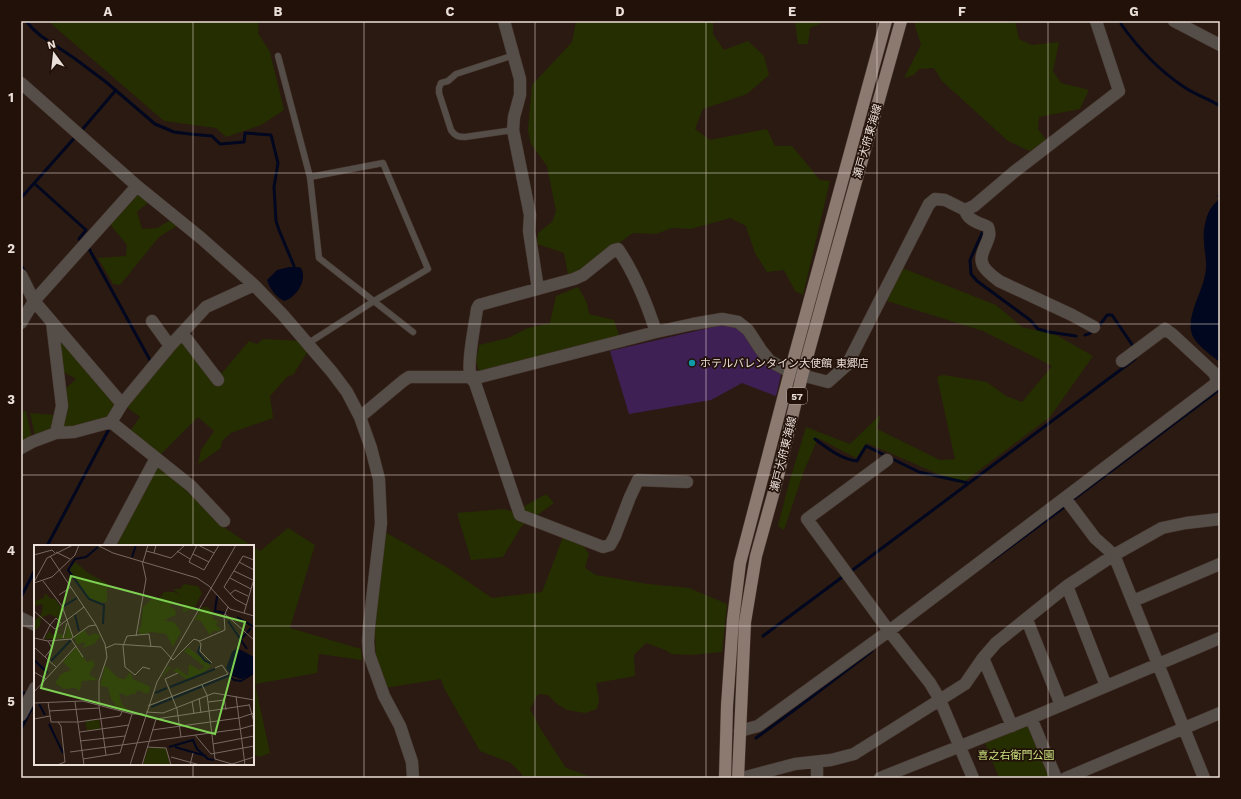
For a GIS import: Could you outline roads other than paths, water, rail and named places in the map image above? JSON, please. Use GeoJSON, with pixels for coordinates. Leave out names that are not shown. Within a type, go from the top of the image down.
{"type":"FeatureCollection","features":[{"type":"Feature","properties":{"kind":"main road","name":"瀬戸大府東海線"},"geometry":{"type":"LineString","coordinates":[[725,778],[727,706],[732,627],[740,563],[790,372],[886,21]]}},
{"type":"Feature","properties":{"kind":"main road","name":"瀬戸大府東海線"},"geometry":{"type":"LineString","coordinates":[[738,778],[745,622],[756,556],[776,484],[802,376],[901,21]]}},
{"type":"Feature","properties":{"kind":"street"},"geometry":{"type":"LineString","coordinates":[[504,21],[520,79],[520,95],[514,117],[513,130],[530,215],[529,231],[538,289]]}},
{"type":"Feature","properties":{"kind":"street"},"geometry":{"type":"LineString","coordinates":[[965,210],[974,206],[1014,172],[1119,92],[1096,21]]}},
{"type":"Feature","properties":{"kind":"street"},"geometry":{"type":"LineString","coordinates":[[1174,21],[1220,45]]}},
{"type":"Feature","properties":{"kind":"street"},"geometry":{"type":"LineString","coordinates":[[21,83],[137,186],[201,238],[254,285],[283,315],[347,392],[360,417],[371,448],[379,479],[381,523],[369,626],[369,654],[384,696],[400,726],[412,762],[413,778]]}},
{"type":"Feature","properties":{"kind":"street"},"geometry":{"type":"LineString","coordinates":[[21,323],[34,301],[137,186]]}},
{"type":"Feature","properties":{"kind":"street"},"geometry":{"type":"LineString","coordinates":[[360,417],[409,377],[480,377],[656,332],[722,319],[738,322],[748,330],[770,361],[790,372],[828,382],[846,365],[929,204],[935,199],[945,200],[965,210]]}},
{"type":"Feature","properties":{"kind":"street"},"geometry":{"type":"LineString","coordinates":[[965,210],[966,216],[971,220],[988,227],[990,234],[982,252],[983,266],[998,281],[1072,314],[1094,327]]}},
{"type":"Feature","properties":{"kind":"street"},"geometry":{"type":"LineString","coordinates":[[656,332],[639,288],[618,249],[614,250],[579,277],[479,305],[477,309],[471,353],[471,377],[475,383],[520,515],[603,547],[610,545],[615,536],[638,480],[687,482]]}},
{"type":"Feature","properties":{"kind":"street"},"geometry":{"type":"LineString","coordinates":[[21,275],[34,301],[122,404]]}},
{"type":"Feature","properties":{"kind":"street"},"geometry":{"type":"LineString","coordinates":[[21,448],[56,433],[74,432],[111,422],[122,404],[170,346],[206,307],[254,285]]}},
{"type":"Feature","properties":{"kind":"street"},"geometry":{"type":"LineString","coordinates":[[152,321],[170,346]]}},
{"type":"Feature","properties":{"kind":"street"},"geometry":{"type":"LineString","coordinates":[[52,322],[62,406],[56,433]]}},
{"type":"Feature","properties":{"kind":"street"},"geometry":{"type":"LineString","coordinates":[[740,731],[758,726],[889,631],[1214,385],[1217,380],[1214,373],[1165,329],[1122,361]]}},
{"type":"Feature","properties":{"kind":"street"},"geometry":{"type":"LineString","coordinates":[[182,333],[218,380]]}},
{"type":"Feature","properties":{"kind":"street"},"geometry":{"type":"LineString","coordinates":[[111,422],[191,486],[224,521]]}},
{"type":"Feature","properties":{"kind":"street"},"geometry":{"type":"LineString","coordinates":[[110,545],[156,458]]}},
{"type":"Feature","properties":{"kind":"street"},"geometry":{"type":"LineString","coordinates":[[887,460],[807,520],[889,631],[930,683],[940,700],[973,778]]}},
{"type":"Feature","properties":{"kind":"street"},"geometry":{"type":"LineString","coordinates":[[1066,498],[1095,538],[1114,555],[1204,778]]}},
{"type":"Feature","properties":{"kind":"street"},"geometry":{"type":"LineString","coordinates":[[742,778],[795,764],[831,760],[854,754],[964,684],[996,643],[1027,620],[1068,586],[1114,555],[1162,528],[1186,523],[1220,519]]}},
{"type":"Feature","properties":{"kind":"street"},"geometry":{"type":"LineString","coordinates":[[1133,601],[1220,564]]}},
{"type":"Feature","properties":{"kind":"street"},"geometry":{"type":"LineString","coordinates":[[1068,586],[1106,686]]}},
{"type":"Feature","properties":{"kind":"street"},"geometry":{"type":"LineString","coordinates":[[21,618],[34,624]]}},
{"type":"Feature","properties":{"kind":"street"},"geometry":{"type":"LineString","coordinates":[[1027,620],[1061,705]]}},
{"type":"Feature","properties":{"kind":"street"},"geometry":{"type":"LineString","coordinates":[[880,778],[1012,726],[1220,638]]}},
{"type":"Feature","properties":{"kind":"street"},"geometry":{"type":"LineString","coordinates":[[984,658],[1012,726]]}},
{"type":"Feature","properties":{"kind":"street"},"geometry":{"type":"LineString","coordinates":[[21,715],[34,690]]}},
{"type":"Feature","properties":{"kind":"street"},"geometry":{"type":"LineString","coordinates":[[1066,778],[1220,713]]}},
{"type":"Feature","properties":{"kind":"street"},"geometry":{"type":"LineString","coordinates":[[1031,718],[1056,778]]}},
{"type":"Feature","properties":{"kind":"street"},"geometry":{"type":"LineString","coordinates":[[817,762],[817,778]]}},
{"type":"Feature","properties":{"kind":"lane"},"geometry":{"type":"LineString","coordinates":[[513,130],[465,137],[454,135],[439,93],[439,88],[441,84],[448,81],[456,74],[514,55]]}},
{"type":"Feature","properties":{"kind":"lane"},"geometry":{"type":"LineString","coordinates":[[278,56],[310,177],[319,258],[413,332]]}},
{"type":"Feature","properties":{"kind":"lane"},"geometry":{"type":"LineString","coordinates":[[307,344],[374,301],[428,269],[383,163],[310,177]]}},
{"type":"Feature","properties":{"kind":"water"},"geometry":{"type":"Polygon","coordinates":[[[1220,194],[1220,362],[1195,340],[1191,331],[1191,324],[1193,310],[1206,271],[1204,245],[1205,225],[1209,211],[1219,199],[1217,196],[1220,194]]]}},
{"type":"Feature","properties":{"kind":"water"},"geometry":{"type":"Polygon","coordinates":[[[289,267],[301,268],[303,278],[300,288],[293,296],[284,301],[273,292],[267,280],[277,270],[289,267]]]}},
{"type":"Feature","properties":{"kind":"waterway"},"geometry":{"type":"LineString","coordinates":[[26,21],[41,36],[106,82],[155,124],[174,132],[212,136],[220,144],[244,142],[245,133],[271,135],[278,163],[274,187],[276,221],[294,266]]}},
{"type":"Feature","properties":{"kind":"waterway"},"geometry":{"type":"LineString","coordinates":[[1121,24],[1142,50],[1166,74],[1189,90],[1220,106]]}},
{"type":"Feature","properties":{"kind":"waterway"},"geometry":{"type":"LineString","coordinates":[[81,131],[116,90]]}},
{"type":"Feature","properties":{"kind":"waterway"},"geometry":{"type":"LineString","coordinates":[[21,198],[77,135]]}},
{"type":"Feature","properties":{"kind":"waterway"},"geometry":{"type":"LineString","coordinates":[[35,184],[86,230],[79,239],[82,242]]}},
{"type":"Feature","properties":{"kind":"waterway"},"geometry":{"type":"LineString","coordinates":[[983,231],[970,260],[971,274],[977,281],[1030,320],[1038,329],[1076,336]]}},
{"type":"Feature","properties":{"kind":"waterway"},"geometry":{"type":"LineString","coordinates":[[88,247],[151,362]]}},
{"type":"Feature","properties":{"kind":"waterway"},"geometry":{"type":"LineString","coordinates":[[21,265],[25,272]]}},
{"type":"Feature","properties":{"kind":"waterway"},"geometry":{"type":"LineString","coordinates":[[1085,335],[1095,330],[1107,315],[1112,315],[1135,349]]}},
{"type":"Feature","properties":{"kind":"waterway"},"geometry":{"type":"LineString","coordinates":[[850,572],[1135,359]]}},
{"type":"Feature","properties":{"kind":"waterway"},"geometry":{"type":"LineString","coordinates":[[1071,501],[1220,389]]}},
{"type":"Feature","properties":{"kind":"waterway"},"geometry":{"type":"LineString","coordinates":[[48,545],[109,429]]}},
{"type":"Feature","properties":{"kind":"waterway"},"geometry":{"type":"LineString","coordinates":[[815,439],[834,453],[851,460],[857,461],[866,446],[919,472],[968,483]]}},
{"type":"Feature","properties":{"kind":"waterway"},"geometry":{"type":"LineString","coordinates":[[991,561],[1067,505]]}},
{"type":"Feature","properties":{"kind":"waterway"},"geometry":{"type":"LineString","coordinates":[[21,597],[34,572]]}},
{"type":"Feature","properties":{"kind":"waterway"},"geometry":{"type":"LineString","coordinates":[[763,636],[845,575]]}},
{"type":"Feature","properties":{"kind":"waterway"},"geometry":{"type":"LineString","coordinates":[[756,738],[872,651]]}},
{"type":"Feature","properties":{"kind":"waterway"},"geometry":{"type":"LineString","coordinates":[[21,692],[26,694]]}},
{"type":"Feature","properties":{"kind":"waterway"},"geometry":{"type":"LineString","coordinates":[[21,729],[34,704]]}},
{"type":"Feature","properties":{"kind":"place","name":"ホテルバレンタイン大使館 東郷店"},"geometry":{"type":"Point","coordinates":[692,363]}},
{"type":"Feature","properties":{"kind":"park label","name":"喜之右衛門公園"},"geometry":{"type":"Point","coordinates":[1016,755]}}]}
